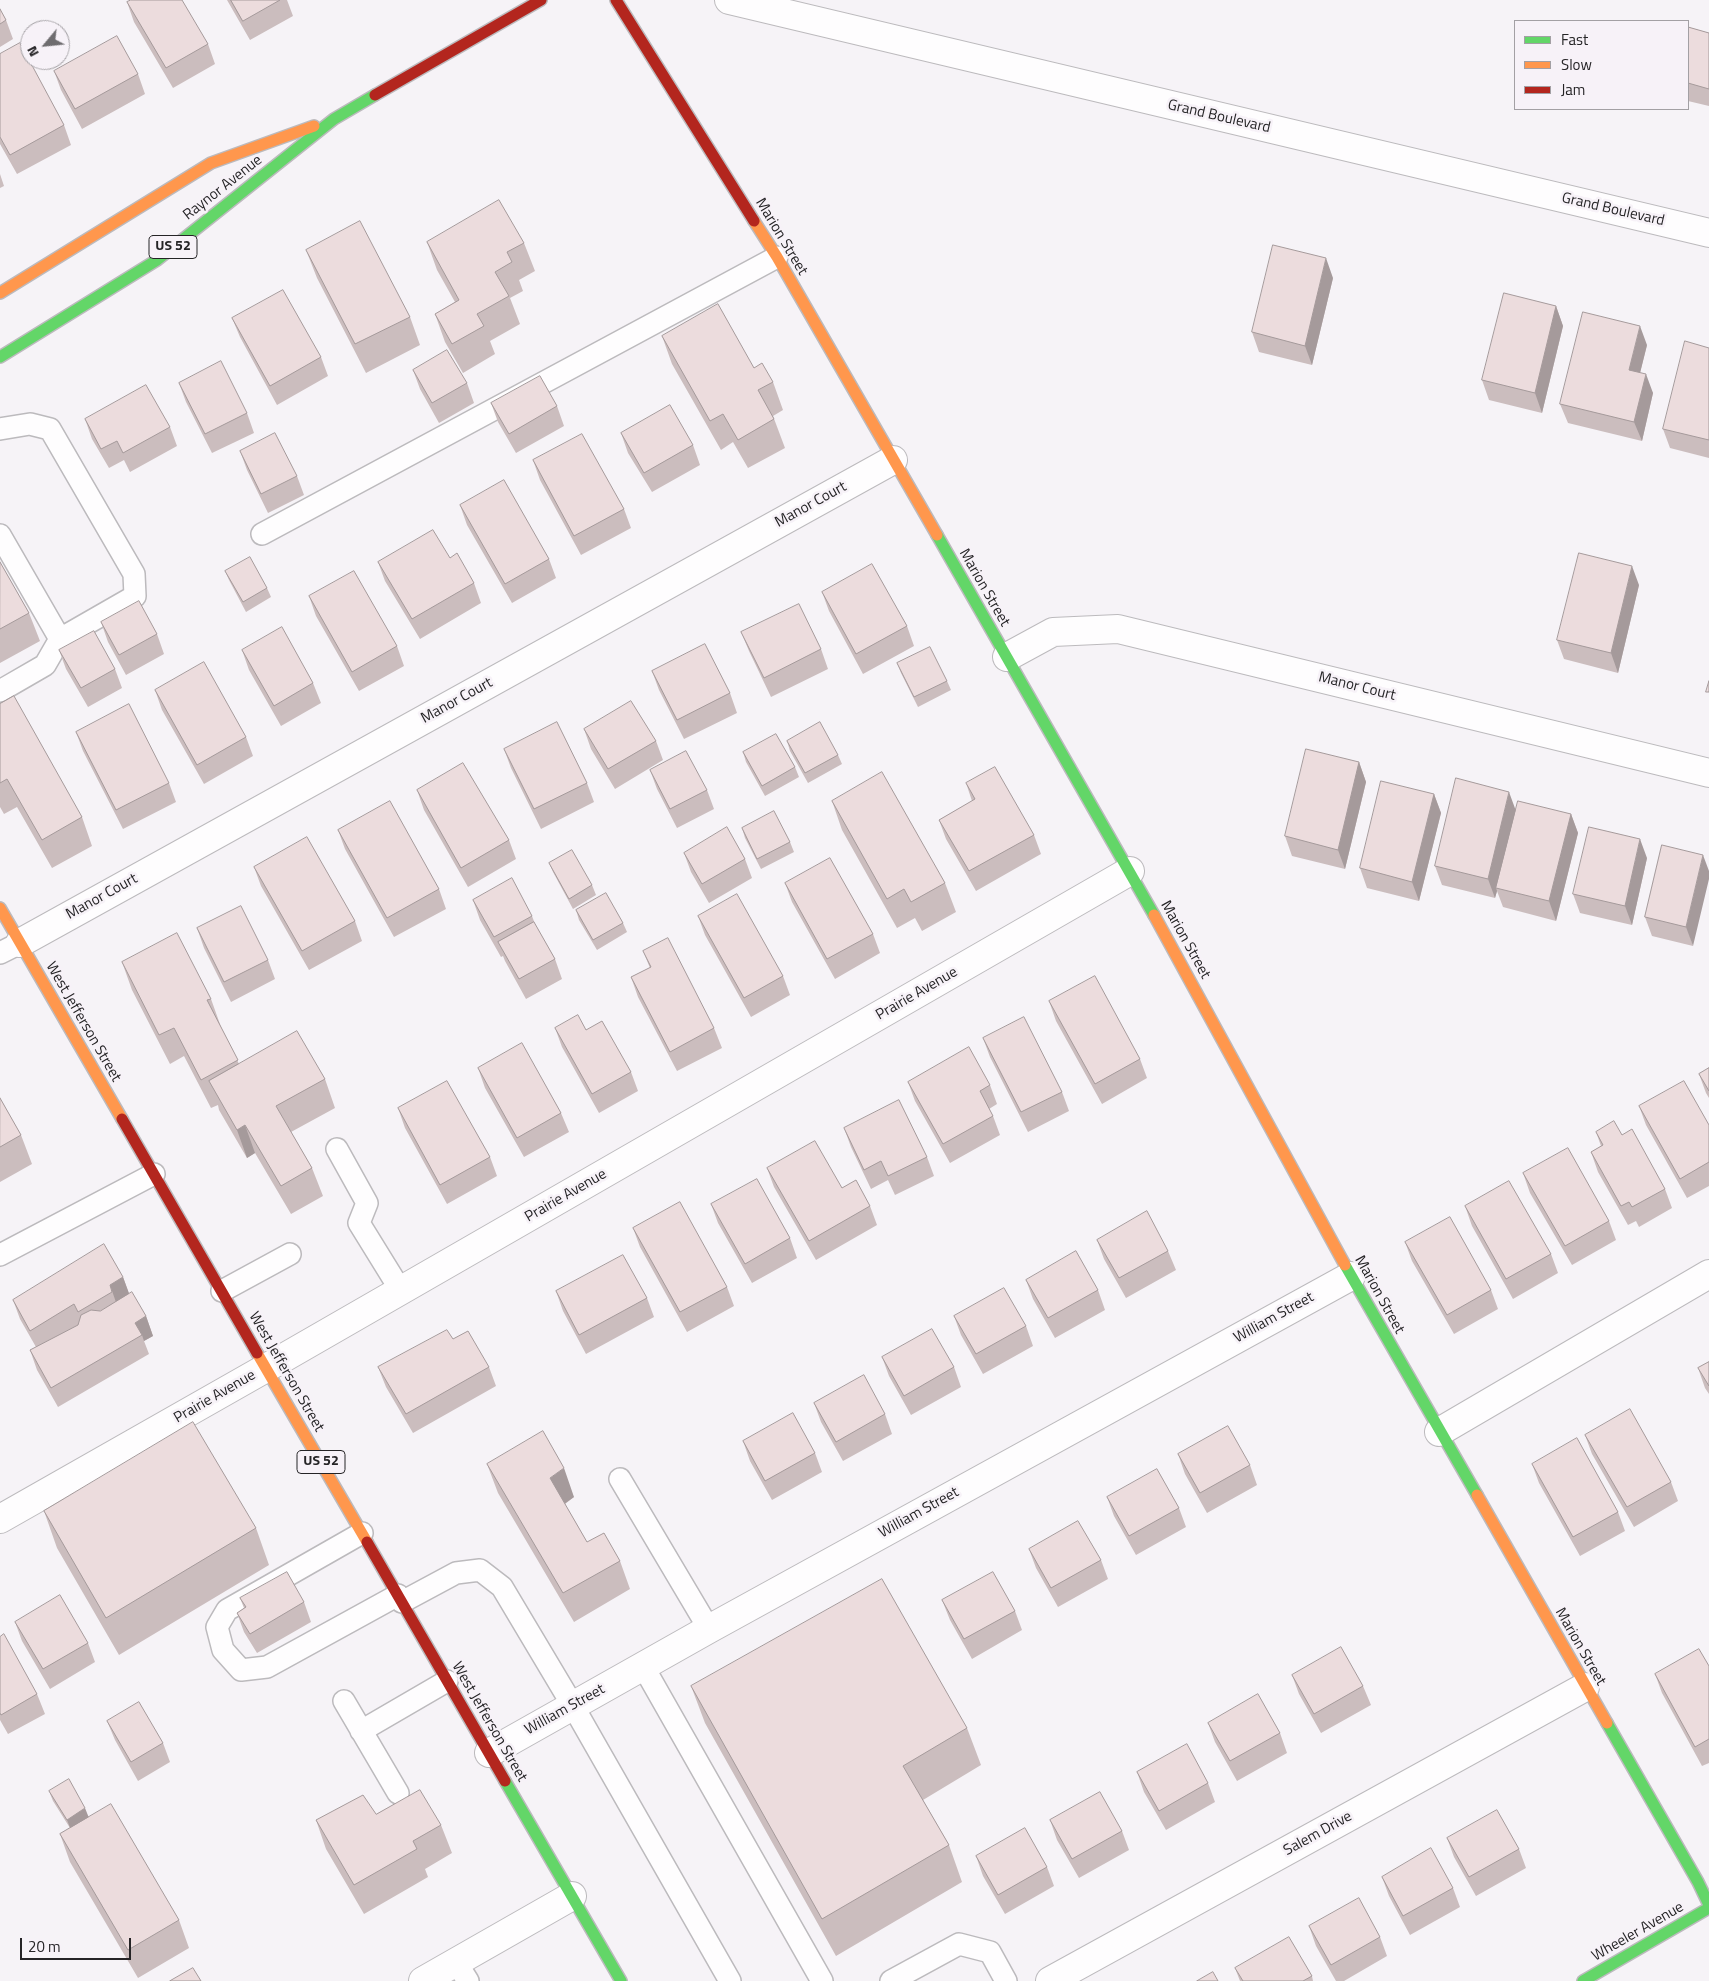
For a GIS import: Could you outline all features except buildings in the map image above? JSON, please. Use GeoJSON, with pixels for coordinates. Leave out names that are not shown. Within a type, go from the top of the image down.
{"type":"FeatureCollection","features":[{"type":"Feature","properties":{"kind":"street","name":"Raynor Avenue"},"geometry":{"type":"LineString","coordinates":[[0,357],[157,260],[334,119],[541,0]]}},
{"type":"Feature","properties":{"kind":"street","name":"Marion Street"},"geometry":{"type":"LineString","coordinates":[[616,0],[777,257],[1130,871],[1351,1276],[1698,1882],[1709,1905]]}},
{"type":"Feature","properties":{"kind":"street","name":"Grand Boulevard"},"geometry":{"type":"LineString","coordinates":[[729,0],[1709,233]]}},
{"type":"Feature","properties":{"kind":"street","name":"Raynor Avenue"},"geometry":{"type":"LineString","coordinates":[[0,293],[211,163],[334,119]]}},
{"type":"Feature","properties":{"kind":"street","name":"Manor Court"},"geometry":{"type":"LineString","coordinates":[[10,948],[893,460]]}},
{"type":"Feature","properties":{"kind":"street","name":"Manor Court"},"geometry":{"type":"LineString","coordinates":[[1007,657],[1053,632],[1118,629],[1709,773]]}},
{"type":"Feature","properties":{"kind":"street","name":"Prairie Avenue"},"geometry":{"type":"LineString","coordinates":[[0,1519],[401,1291],[1130,871]]}},
{"type":"Feature","properties":{"kind":"street","name":"West Jefferson Street"},"geometry":{"type":"LineString","coordinates":[[0,908],[10,948],[154,1174],[622,1981]]}},
{"type":"Feature","properties":{"kind":"street"},"geometry":{"type":"LineString","coordinates":[[1439,1432],[1709,1274]]}},
{"type":"Feature","properties":{"kind":"street","name":"William Street"},"geometry":{"type":"LineString","coordinates":[[489,1753],[709,1629],[1351,1276]]}},
{"type":"Feature","properties":{"kind":"street","name":"Salem Drive"},"geometry":{"type":"LineString","coordinates":[[1050,1981],[1586,1687]]}},
{"type":"Feature","properties":{"kind":"street"},"geometry":{"type":"LineString","coordinates":[[1698,1882],[1709,1875]]}},
{"type":"Feature","properties":{"kind":"street"},"geometry":{"type":"LineString","coordinates":[[423,1981],[462,1972],[572,1896]]}},
{"type":"Feature","properties":{"kind":"street","name":"Wheeler Avenue"},"geometry":{"type":"LineString","coordinates":[[1582,1981],[1709,1908]]}},
{"type":"Feature","properties":{"kind":"lane"},"geometry":{"type":"LineString","coordinates":[[262,534],[777,257]]}},
{"type":"Feature","properties":{"kind":"lane"},"geometry":{"type":"LineString","coordinates":[[0,430],[30,424],[50,430],[134,574],[135,596],[60,639],[45,665],[0,690]]}},
{"type":"Feature","properties":{"kind":"lane"},"geometry":{"type":"LineString","coordinates":[[0,535],[60,639]]}},
{"type":"Feature","properties":{"kind":"lane"},"geometry":{"type":"LineString","coordinates":[[337,1149],[367,1203],[358,1223],[401,1291]]}},
{"type":"Feature","properties":{"kind":"lane"},"geometry":{"type":"LineString","coordinates":[[0,1255],[154,1174]]}},
{"type":"Feature","properties":{"kind":"lane"},"geometry":{"type":"LineString","coordinates":[[222,1291],[290,1254]]}},
{"type":"Feature","properties":{"kind":"lane"},"geometry":{"type":"LineString","coordinates":[[620,1480],[709,1629]]}},
{"type":"Feature","properties":{"kind":"lane"},"geometry":{"type":"LineString","coordinates":[[362,1533],[226,1610],[217,1627],[223,1650],[241,1670],[267,1667],[400,1598],[456,1573],[480,1570],[502,1587],[573,1706],[730,1981]]}},
{"type":"Feature","properties":{"kind":"lane"},"geometry":{"type":"LineString","coordinates":[[643,1666],[822,1981]]}},
{"type":"Feature","properties":{"kind":"lane"},"geometry":{"type":"LineString","coordinates":[[361,1730],[448,1681]]}},
{"type":"Feature","properties":{"kind":"lane"},"geometry":{"type":"LineString","coordinates":[[344,1701],[398,1794]]}},
{"type":"Feature","properties":{"kind":"lane"},"geometry":{"type":"LineString","coordinates":[[891,1981],[959,1944],[990,1952],[1006,1981]]}},
{"type":"Feature","properties":{"kind":"traffic: fast"},"geometry":{"type":"LineString","coordinates":[[0,357],[157,260],[334,119],[375,95]]}},
{"type":"Feature","properties":{"kind":"traffic: fast"},"geometry":{"type":"LineString","coordinates":[[937,535],[1154,915]]}},
{"type":"Feature","properties":{"kind":"traffic: fast"},"geometry":{"type":"LineString","coordinates":[[1345,1265],[1477,1495]]}},
{"type":"Feature","properties":{"kind":"traffic: fast"},"geometry":{"type":"LineString","coordinates":[[1607,1723],[1698,1882],[1709,1905]]}},
{"type":"Feature","properties":{"kind":"traffic: fast"},"geometry":{"type":"LineString","coordinates":[[505,1781],[621,1981]]}},
{"type":"Feature","properties":{"kind":"traffic: fast"},"geometry":{"type":"LineString","coordinates":[[1583,1981],[1709,1908]]}},
{"type":"Feature","properties":{"kind":"traffic: slow"},"geometry":{"type":"LineString","coordinates":[[0,293],[211,163],[314,126]]}},
{"type":"Feature","properties":{"kind":"traffic: slow"},"geometry":{"type":"LineString","coordinates":[[754,221],[777,257],[937,535]]}},
{"type":"Feature","properties":{"kind":"traffic: slow"},"geometry":{"type":"LineString","coordinates":[[0,908],[122,1119]]}},
{"type":"Feature","properties":{"kind":"traffic: slow"},"geometry":{"type":"LineString","coordinates":[[1154,915],[1345,1265]]}},
{"type":"Feature","properties":{"kind":"traffic: slow"},"geometry":{"type":"LineString","coordinates":[[257,1353],[367,1542]]}},
{"type":"Feature","properties":{"kind":"traffic: slow"},"geometry":{"type":"LineString","coordinates":[[1477,1495],[1607,1723]]}},
{"type":"Feature","properties":{"kind":"traffic: jam"},"geometry":{"type":"LineString","coordinates":[[375,95],[541,0]]}},
{"type":"Feature","properties":{"kind":"traffic: jam"},"geometry":{"type":"LineString","coordinates":[[616,0],[754,221]]}},
{"type":"Feature","properties":{"kind":"traffic: jam"},"geometry":{"type":"LineString","coordinates":[[122,1119],[257,1353]]}},
{"type":"Feature","properties":{"kind":"traffic: jam"},"geometry":{"type":"LineString","coordinates":[[367,1542],[505,1781]]}}]}
